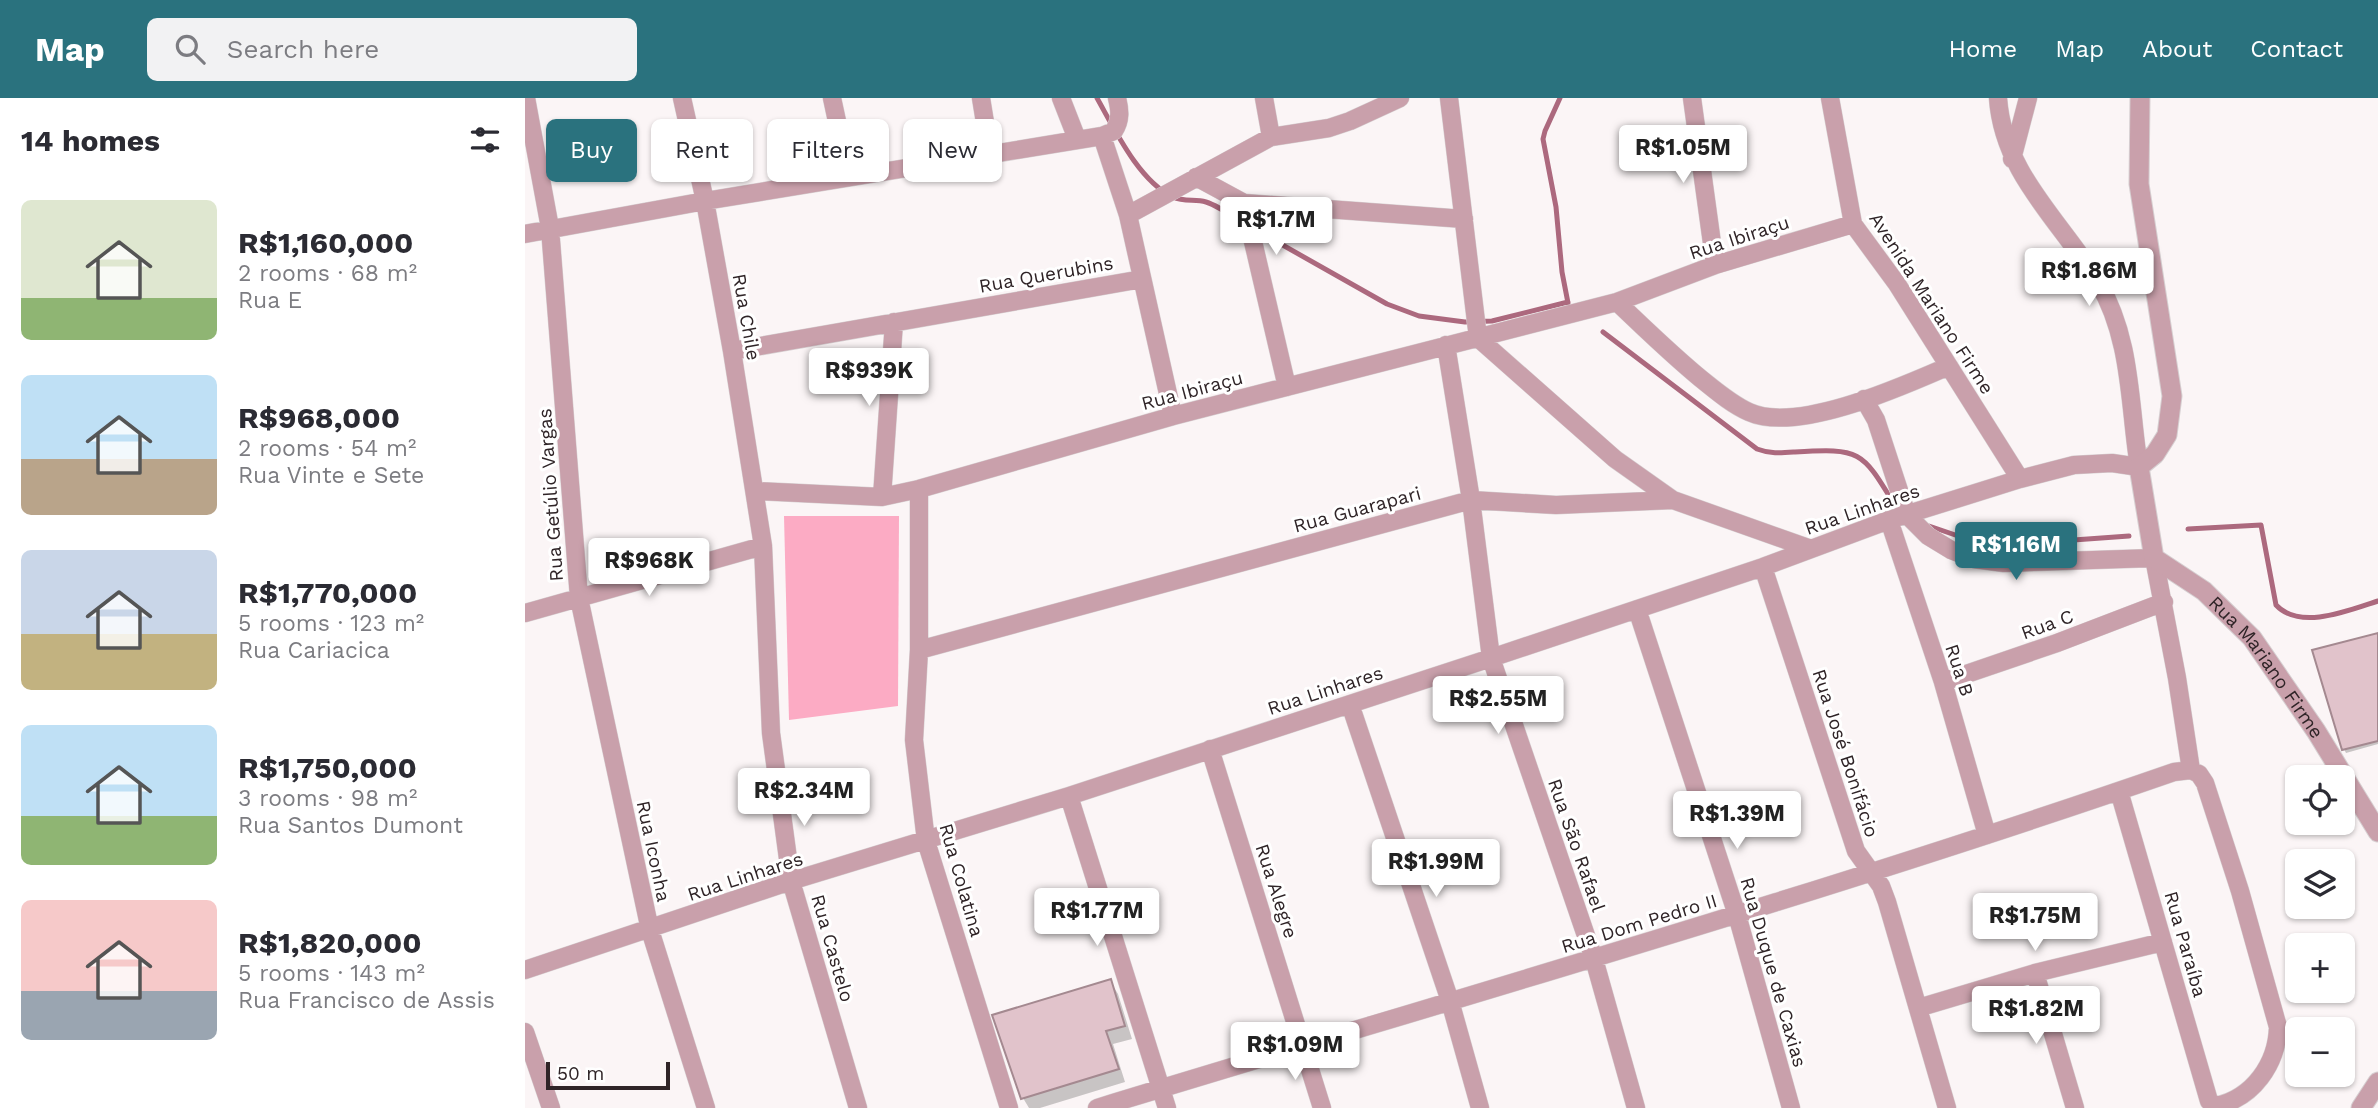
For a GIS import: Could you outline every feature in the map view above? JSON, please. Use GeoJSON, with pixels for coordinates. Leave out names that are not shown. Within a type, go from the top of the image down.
{"type":"FeatureCollection","features":[{"type":"Feature","properties":{"kind":"street","name":"Rua Getúlio Vargas"},"geometry":{"type":"LineString","coordinates":[[526,98],[550,228],[579,598]]}},
{"type":"Feature","properties":{"kind":"street","name":"Rua Chile"},"geometry":{"type":"LineString","coordinates":[[682,98],[705,201],[763,545]]}},
{"type":"Feature","properties":{"kind":"street"},"geometry":{"type":"LineString","coordinates":[[832,98],[837,119]]}},
{"type":"Feature","properties":{"kind":"street"},"geometry":{"type":"LineString","coordinates":[[981,98],[984,119]]}},
{"type":"Feature","properties":{"kind":"street"},"geometry":{"type":"LineString","coordinates":[[1061,98],[1077,139]]}},
{"type":"Feature","properties":{"kind":"street"},"geometry":{"type":"LineString","coordinates":[[1002,151],[1108,133],[1119,117],[1117,98]]}},
{"type":"Feature","properties":{"kind":"street"},"geometry":{"type":"LineString","coordinates":[[1264,98],[1271,137]]}},
{"type":"Feature","properties":{"kind":"street"},"geometry":{"type":"LineString","coordinates":[[1128,215],[1271,137],[1329,128],[1400,98]]}},
{"type":"Feature","properties":{"kind":"street"},"geometry":{"type":"LineString","coordinates":[[1449,98],[1478,338],[1615,459],[1673,500]]}},
{"type":"Feature","properties":{"kind":"street"},"geometry":{"type":"LineString","coordinates":[[1692,98],[1715,265]]}},
{"type":"Feature","properties":{"kind":"street","name":"Avenida Mariano Firme"},"geometry":{"type":"LineString","coordinates":[[1830,98],[1853,224],[1897,284],[2020,479]]}},
{"type":"Feature","properties":{"kind":"street"},"geometry":{"type":"LineString","coordinates":[[1998,98],[2003,132],[2012,159],[2098,283],[2122,335],[2139,467],[2191,770]]}},
{"type":"Feature","properties":{"kind":"street"},"geometry":{"type":"LineString","coordinates":[[2012,159],[2028,98]]}},
{"type":"Feature","properties":{"kind":"street"},"geometry":{"type":"LineString","coordinates":[[2139,467],[2155,454],[2167,435],[2172,396],[2139,184],[2140,98]]}},
{"type":"Feature","properties":{"kind":"street","name":"Rua Querubins"},"geometry":{"type":"LineString","coordinates":[[732,351],[1142,279],[1108,133]]}},
{"type":"Feature","properties":{"kind":"street"},"geometry":{"type":"LineString","coordinates":[[1196,177],[1244,204],[1464,219]]}},
{"type":"Feature","properties":{"kind":"street"},"geometry":{"type":"LineString","coordinates":[[525,234],[819,182]]}},
{"type":"Feature","properties":{"kind":"street"},"geometry":{"type":"LineString","coordinates":[[1244,204],[1287,387]]}},
{"type":"Feature","properties":{"kind":"street","name":"Rua Ibiraçu"},"geometry":{"type":"LineString","coordinates":[[755,491],[882,497],[919,489],[1173,416],[1617,302],[1715,265],[1853,224]]}},
{"type":"Feature","properties":{"kind":"street"},"geometry":{"type":"LineString","coordinates":[[1142,279],[1173,416]]}},
{"type":"Feature","properties":{"kind":"street"},"geometry":{"type":"LineString","coordinates":[[1617,302],[1666,350],[1723,397],[1749,413],[1770,418],[1789,418],[1833,409],[1900,387],[1949,366]]}},
{"type":"Feature","properties":{"kind":"street"},"geometry":{"type":"LineString","coordinates":[[882,497],[894,322]]}},
{"type":"Feature","properties":{"kind":"street","name":"Rua São Rafael"},"geometry":{"type":"LineString","coordinates":[[1446,345],[1471,500],[1491,658],[1594,959],[1636,1108]]}},
{"type":"Feature","properties":{"kind":"street"},"geometry":{"type":"LineString","coordinates":[[1864,399],[1877,420],[1907,515],[1928,536],[1951,550],[1975,559],[2036,564],[2154,558]]}},
{"type":"Feature","properties":{"kind":"street","name":"Rua Linhares"},"geometry":{"type":"LineString","coordinates":[[525,970],[791,881],[1069,796],[1491,658],[1763,567],[1889,520],[2020,479],[2074,465],[2112,463],[2139,467]]}},
{"type":"Feature","properties":{"kind":"street","name":"Rua Colatina"},"geometry":{"type":"LineString","coordinates":[[919,489],[919,650],[913,740],[926,841],[1009,1108]]}},
{"type":"Feature","properties":{"kind":"street","name":"Rua Guarapari"},"geometry":{"type":"LineString","coordinates":[[919,650],[1471,500],[1556,505],[1673,500],[1811,549]]}},
{"type":"Feature","properties":{"kind":"street","name":"Rua B"},"geometry":{"type":"LineString","coordinates":[[1889,520],[1943,682],[1987,835]]}},
{"type":"Feature","properties":{"kind":"street"},"geometry":{"type":"LineString","coordinates":[[525,612],[763,545]]}},
{"type":"Feature","properties":{"kind":"street","name":"Rua Castelo"},"geometry":{"type":"LineString","coordinates":[[763,545],[771,733],[791,881],[857,1108]]}},
{"type":"Feature","properties":{"kind":"street","name":"Rua Mariano Firme"},"geometry":{"type":"LineString","coordinates":[[2154,558],[2204,591],[2252,638],[2315,731],[2378,832]]}},
{"type":"Feature","properties":{"kind":"street","name":"Rua José Bonifácio"},"geometry":{"type":"LineString","coordinates":[[1763,567],[1856,851],[1881,886],[1887,902],[1947,1108]]}},
{"type":"Feature","properties":{"kind":"street","name":"Rua Iconha"},"geometry":{"type":"LineString","coordinates":[[579,598],[650,930],[706,1108]]}},
{"type":"Feature","properties":{"kind":"street","name":"Rua C"},"geometry":{"type":"LineString","coordinates":[[1943,682],[2057,643],[2164,602]]}},
{"type":"Feature","properties":{"kind":"street","name":"Rua Duque de Caxias"},"geometry":{"type":"LineString","coordinates":[[1637,609],[1737,915],[1791,1108]]}},
{"type":"Feature","properties":{"kind":"street"},"geometry":{"type":"LineString","coordinates":[[1350,704],[1450,1002],[1480,1108]]}},
{"type":"Feature","properties":{"kind":"street","name":"Rua Alegre"},"geometry":{"type":"LineString","coordinates":[[1210,749],[1322,1108]]}},
{"type":"Feature","properties":{"kind":"street","name":"Rua Dom Pedro II"},"geometry":{"type":"LineString","coordinates":[[1097,1108],[1737,915],[2174,772],[2191,770]]}},
{"type":"Feature","properties":{"kind":"street","name":"Rua Paraíba"},"geometry":{"type":"LineString","coordinates":[[2119,791],[2209,1101],[2216,1106],[2225,1104],[2260,1079],[2273,1057],[2278,1042],[2278,1027],[2240,891],[2205,783],[2199,774],[2191,770]]}},
{"type":"Feature","properties":{"kind":"street"},"geometry":{"type":"LineString","coordinates":[[1069,796],[1167,1108]]}},
{"type":"Feature","properties":{"kind":"street"},"geometry":{"type":"LineString","coordinates":[[1918,1008],[2035,973],[2163,942]]}},
{"type":"Feature","properties":{"kind":"street"},"geometry":{"type":"LineString","coordinates":[[2035,973],[2075,1108]]}},
{"type":"Feature","properties":{"kind":"street"},"geometry":{"type":"LineString","coordinates":[[525,1032],[551,1108]]}},
{"type":"Feature","properties":{"kind":"shaded area"},"geometry":{"type":"Polygon","coordinates":[[[784,516],[899,516],[898,706],[789,720],[784,516]]]}},
{"type":"Feature","properties":{"kind":"building"},"geometry":{"type":"Polygon","coordinates":[[[2378,633],[2378,741],[2342,750],[2312,650],[2378,633]]]}},
{"type":"Feature","properties":{"kind":"building"},"geometry":{"type":"Polygon","coordinates":[[[1111,979],[1125,1026],[1106,1031],[1119,1069],[1021,1099],[992,1015],[1111,979]]]}},
{"type":"Feature","properties":{"kind":"waterway"},"geometry":{"type":"LineString","coordinates":[[1097,98],[1129,154],[1149,179],[1177,199],[1211,204],[1244,224]]}},
{"type":"Feature","properties":{"kind":"waterway"},"geometry":{"type":"LineString","coordinates":[[1560,98],[1543,139],[1556,207],[1562,272],[1568,303]]}},
{"type":"Feature","properties":{"kind":"waterway"},"geometry":{"type":"LineString","coordinates":[[1256,230],[1387,304],[1419,316],[1465,322],[1492,321],[1568,302]]}},
{"type":"Feature","properties":{"kind":"waterway"},"geometry":{"type":"LineString","coordinates":[[1603,332],[1757,449],[1776,453],[1834,451],[1858,457],[1875,474],[1896,507]]}},
{"type":"Feature","properties":{"kind":"waterway"},"geometry":{"type":"LineString","coordinates":[[2188,529],[2261,525],[2276,605],[2286,613],[2311,618],[2340,613],[2378,601]]}},
{"type":"Feature","properties":{"kind":"waterway"},"geometry":{"type":"LineString","coordinates":[[1929,526],[1967,539],[1985,541],[2031,543],[2129,536]]}}]}
